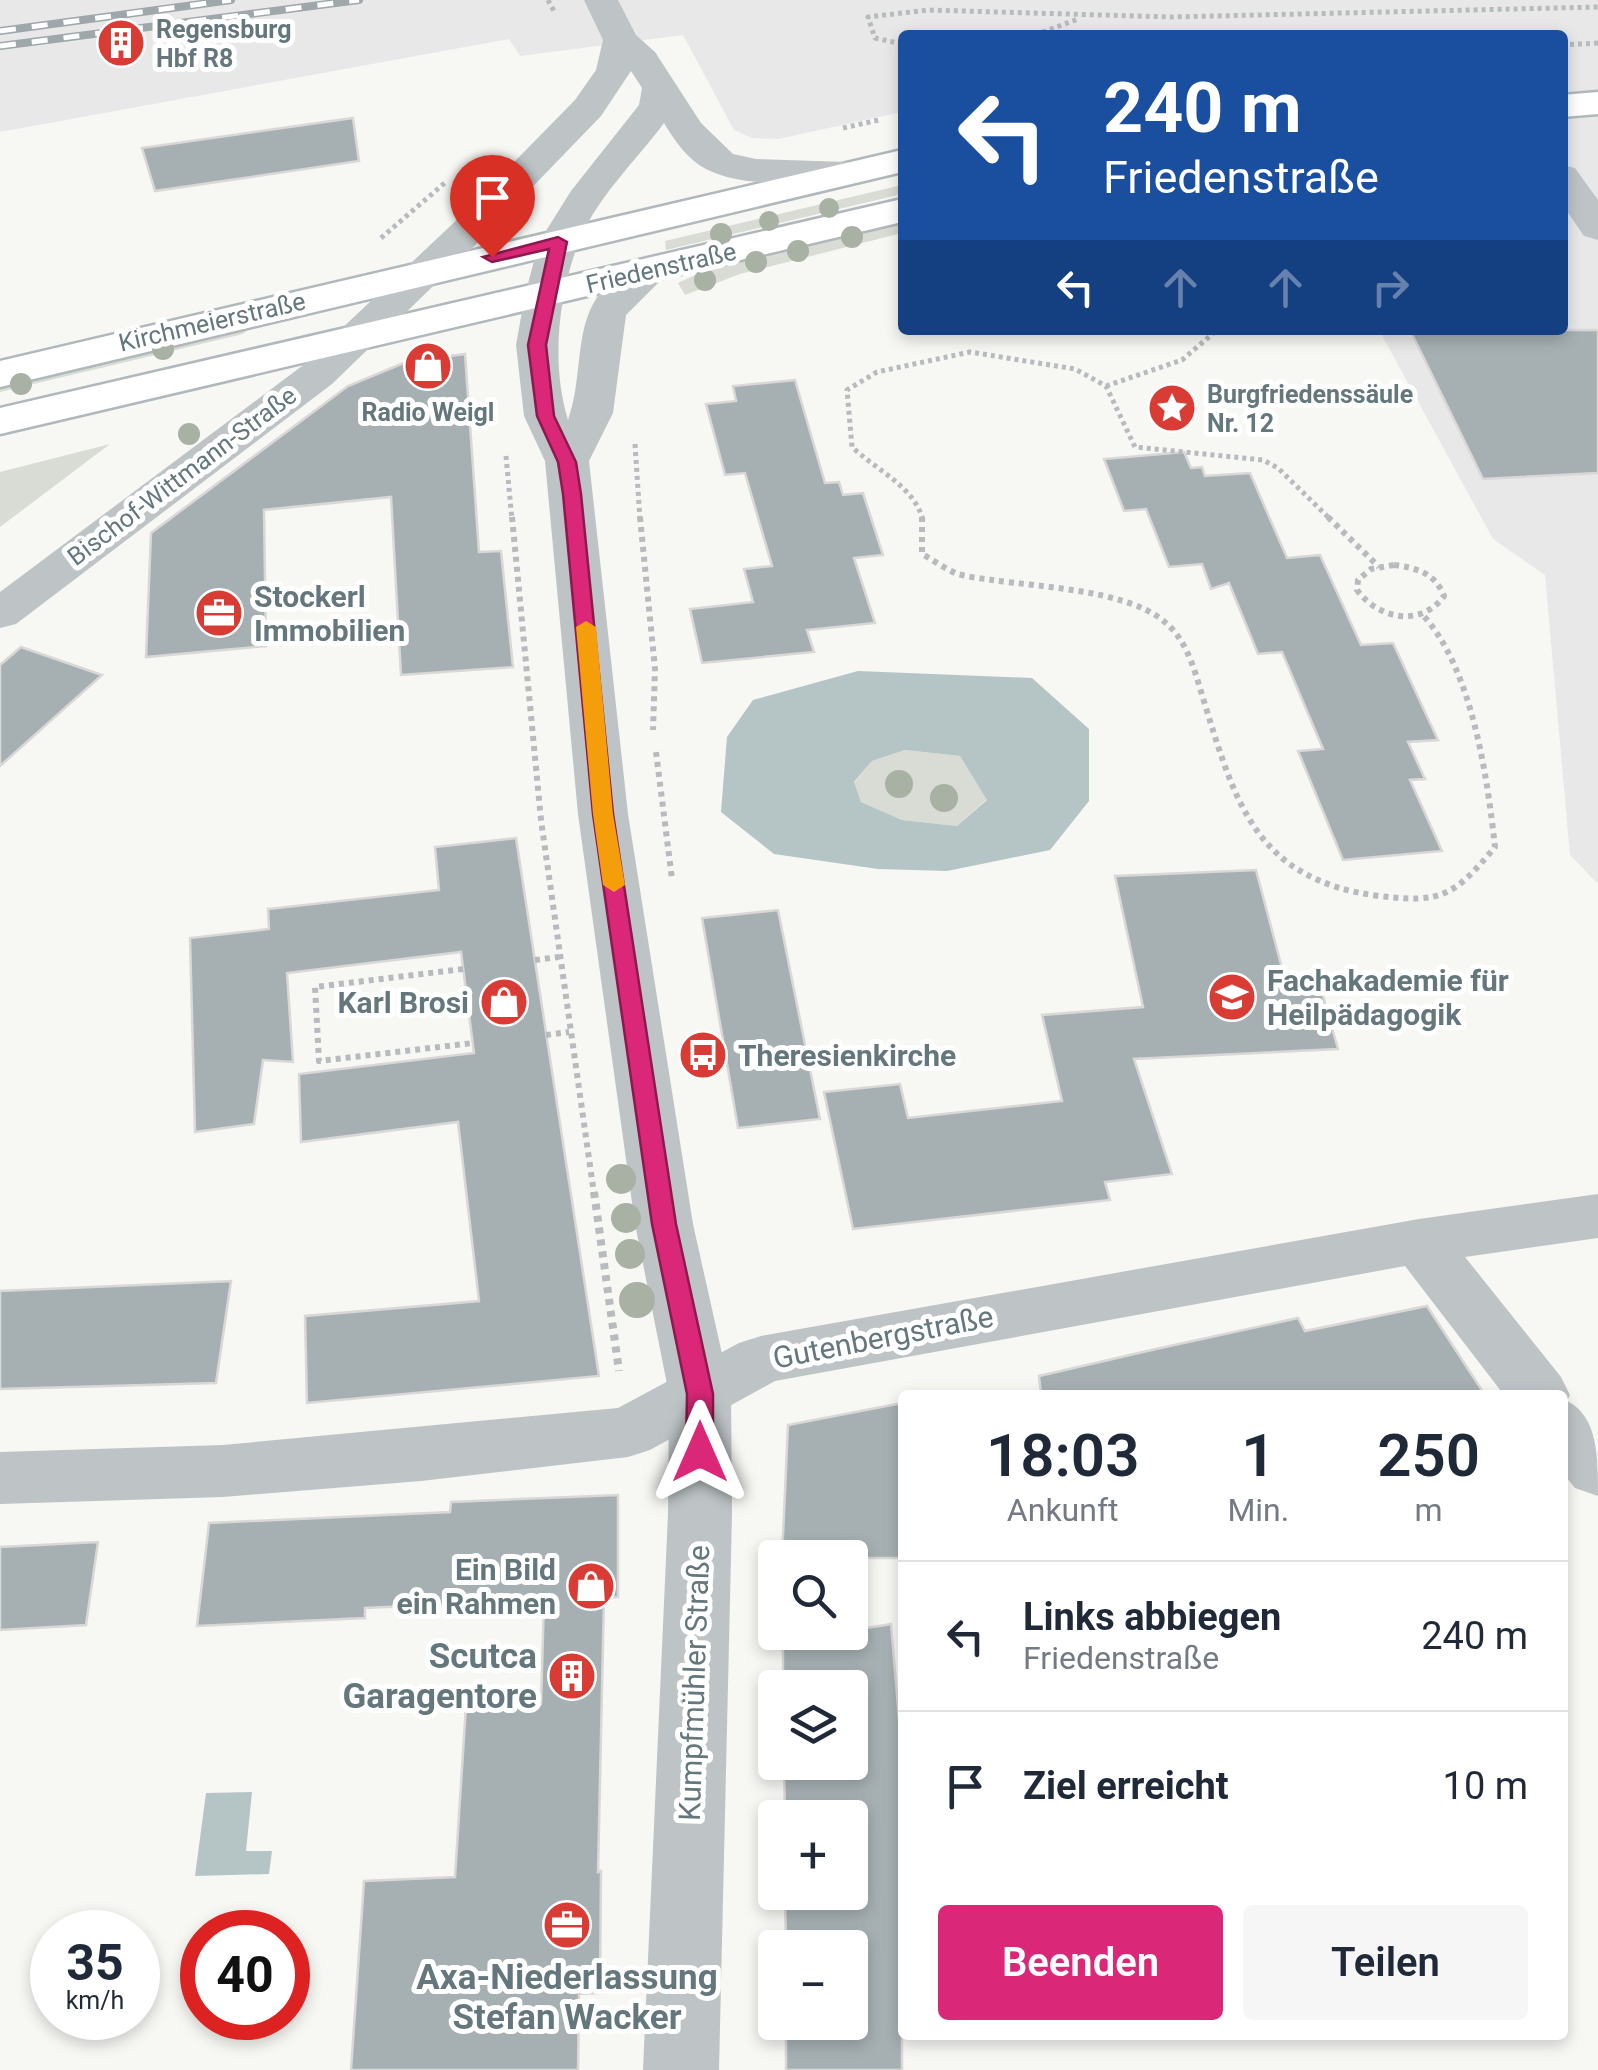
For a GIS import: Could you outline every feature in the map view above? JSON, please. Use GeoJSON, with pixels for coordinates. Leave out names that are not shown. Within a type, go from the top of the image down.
{"type":"FeatureCollection","features":[{"type":"Feature","properties":{"kind":"main road"},"geometry":{"type":"LineString","coordinates":[[1568,72],[1598,69]]}},
{"type":"Feature","properties":{"kind":"main road"},"geometry":{"type":"LineString","coordinates":[[1568,106],[1598,103]]}},
{"type":"Feature","properties":{"kind":"main road","name":"Friedenstraße"},"geometry":{"type":"LineString","coordinates":[[424,272],[898,161]]}},
{"type":"Feature","properties":{"kind":"main road","name":"Friedenstraße"},"geometry":{"type":"LineString","coordinates":[[360,336],[898,213]]}},
{"type":"Feature","properties":{"kind":"main road","name":"Kirchmeierstraße"},"geometry":{"type":"LineString","coordinates":[[0,374],[424,272]]}},
{"type":"Feature","properties":{"kind":"main road","name":"Kirchmeierstraße"},"geometry":{"type":"LineString","coordinates":[[0,422],[360,336]]}},
{"type":"Feature","properties":{"kind":"street"},"geometry":{"type":"LineString","coordinates":[[613,22],[698,144],[720,162],[756,170],[846,173]]}},
{"type":"Feature","properties":{"kind":"street"},"geometry":{"type":"LineString","coordinates":[[360,336],[605,88],[613,22]]}},
{"type":"Feature","properties":{"kind":"street","name":"Kumpfmühler Straße"},"geometry":{"type":"LineString","coordinates":[[660,86],[657,105],[585,198],[558,242],[537,345],[546,416],[567,462],[603,814],[664,1224],[700,1394],[700,1534],[680,2070]]}},
{"type":"Feature","properties":{"kind":"street"},"geometry":{"type":"LineString","coordinates":[[1568,185],[1598,228]]}},
{"type":"Feature","properties":{"kind":"street"},"geometry":{"type":"LineString","coordinates":[[567,462],[595,403],[598,337],[611,300],[650,271]]}},
{"type":"Feature","properties":{"kind":"street","name":"Bischof-Wittmann-Straße"},"geometry":{"type":"LineString","coordinates":[[0,614],[317,375],[360,336]]}},
{"type":"Feature","properties":{"kind":"street","name":"Gutenbergstraße"},"geometry":{"type":"LineString","coordinates":[[0,1478],[223,1471],[628,1432],[761,1360],[1420,1241],[1598,1216]]}},
{"type":"Feature","properties":{"kind":"street"},"geometry":{"type":"LineString","coordinates":[[1420,1241],[1535,1390]]}},
{"type":"Feature","properties":{"kind":"street"},"geometry":{"type":"LineString","coordinates":[[1568,1432],[1598,1470]]}},
{"type":"Feature","properties":{"kind":"path"},"geometry":{"type":"LineString","coordinates":[[898,43],[874,38],[868,17],[909,8],[1084,17],[1262,17],[1598,7]]}},
{"type":"Feature","properties":{"kind":"path"},"geometry":{"type":"LineString","coordinates":[[1049,30],[1084,17]]}},
{"type":"Feature","properties":{"kind":"path"},"geometry":{"type":"LineString","coordinates":[[1568,45],[1598,42]]}},
{"type":"Feature","properties":{"kind":"path"},"geometry":{"type":"LineString","coordinates":[[1106,386],[1175,363],[1206,346],[1214,335]]}},
{"type":"Feature","properties":{"kind":"path"},"geometry":{"type":"LineString","coordinates":[[1378,567],[1278,468],[1262,460],[1135,446],[1106,386],[1075,369],[970,352],[865,376],[847,390],[850,440],[857,452],[899,482],[914,498],[926,532],[922,554],[956,574],[1106,598],[1143,609],[1163,620],[1188,650],[1222,760],[1252,830],[1290,865],[1340,891],[1413,900],[1439,896],[1466,882],[1495,847],[1493,814],[1455,670],[1443,639],[1422,614]]}},
{"type":"Feature","properties":{"kind":"path"},"geometry":{"type":"LineString","coordinates":[[638,426],[634,446],[655,669],[653,728],[671,882]]}},
{"type":"Feature","properties":{"kind":"path"},"geometry":{"type":"LineString","coordinates":[[505,445],[541,820],[568,1032],[628,1432]]}},
{"type":"Feature","properties":{"kind":"path"},"geometry":{"type":"LineString","coordinates":[[1378,567],[1411,568],[1438,581],[1443,590],[1442,600],[1422,614],[1389,614],[1362,600],[1357,590],[1358,580],[1378,567]]}},
{"type":"Feature","properties":{"kind":"path"},"geometry":{"type":"LineString","coordinates":[[463,969],[314,986],[319,1061],[472,1043]]}},
{"type":"Feature","properties":{"kind":"shaded area"},"geometry":{"type":"Polygon","coordinates":[[[0,0],[1598,0],[1598,884],[1570,855],[1545,575],[1493,539],[1382,335],[1568,335],[1568,30],[898,30],[898,113],[778,139],[752,138],[734,130],[683,35],[520,56],[509,39],[0,132],[0,0]]]}},
{"type":"Feature","properties":{"kind":"shaded area"},"geometry":{"type":"Polygon","coordinates":[[[898,186],[898,195],[666,250],[665,241],[898,186]]]}},
{"type":"Feature","properties":{"kind":"shaded area"},"geometry":{"type":"Polygon","coordinates":[[[898,221],[898,234],[740,274],[685,295],[678,283],[711,268],[898,221]]]}},
{"type":"Feature","properties":{"kind":"shaded area"},"geometry":{"type":"Polygon","coordinates":[[[258,320],[243,334],[0,392],[0,384],[258,320]]]}},
{"type":"Feature","properties":{"kind":"shaded area"},"geometry":{"type":"Polygon","coordinates":[[[110,444],[0,527],[0,472],[110,444]]]}},
{"type":"Feature","properties":{"kind":"shaded area"},"geometry":{"type":"Polygon","coordinates":[[[858,671],[1032,678],[1089,729],[1089,801],[1050,850],[947,871],[878,869],[774,854],[721,812],[727,737],[753,700],[858,671]],[[905,750],[872,761],[854,782],[861,802],[902,820],[957,826],[987,800],[960,756],[905,750]]]}},
{"type":"Feature","properties":{"kind":"shaded area"},"geometry":{"type":"Polygon","coordinates":[[[905,750],[960,756],[987,799],[957,826],[902,820],[861,802],[854,783],[872,761],[905,750]]]}},
{"type":"Feature","properties":{"kind":"shaded area"},"geometry":{"type":"Polygon","coordinates":[[[252,1792],[246,1851],[272,1851],[269,1874],[195,1876],[206,1793],[252,1792]]]}},
{"type":"Feature","properties":{"kind":"building"},"geometry":{"type":"Polygon","coordinates":[[[353,118],[359,161],[155,191],[142,148],[353,118]]]}},
{"type":"Feature","properties":{"kind":"building"},"geometry":{"type":"Polygon","coordinates":[[[1568,330],[1598,330],[1598,473],[1483,479],[1412,335],[1568,335],[1568,330]]]}},
{"type":"Feature","properties":{"kind":"building"},"geometry":{"type":"Polygon","coordinates":[[[465,354],[479,552],[501,551],[513,667],[401,675],[391,497],[264,510],[266,646],[146,657],[151,533],[348,386],[406,362],[465,354]]]}},
{"type":"Feature","properties":{"kind":"building"},"geometry":{"type":"Polygon","coordinates":[[[795,380],[825,483],[839,482],[843,495],[863,493],[883,555],[854,558],[875,623],[807,630],[814,652],[702,663],[690,609],[753,602],[744,569],[772,566],[745,473],[725,475],[706,404],[736,401],[733,386],[795,380]]]}},
{"type":"Feature","properties":{"kind":"building"},"geometry":{"type":"Polygon","coordinates":[[[1184,452],[1191,468],[1202,467],[1205,476],[1250,473],[1287,558],[1320,555],[1361,645],[1393,643],[1438,740],[1408,742],[1425,779],[1410,780],[1442,851],[1343,860],[1298,751],[1323,749],[1282,652],[1258,654],[1229,583],[1211,589],[1202,564],[1169,567],[1146,509],[1124,511],[1104,459],[1184,452]]]}},
{"type":"Feature","properties":{"kind":"building"},"geometry":{"type":"Polygon","coordinates":[[[21,647],[102,675],[0,766],[0,665],[21,647]]]}},
{"type":"Feature","properties":{"kind":"building"},"geometry":{"type":"Polygon","coordinates":[[[516,838],[599,1376],[307,1403],[305,1316],[479,1301],[458,1122],[301,1142],[299,1074],[474,1053],[461,952],[287,973],[293,1062],[263,1060],[254,1124],[195,1132],[190,938],[269,929],[268,909],[439,890],[435,847],[516,838]]]}},
{"type":"Feature","properties":{"kind":"building"},"geometry":{"type":"Polygon","coordinates":[[[1256,870],[1287,987],[1320,985],[1338,1049],[1134,1059],[1172,1174],[1105,1182],[1110,1200],[853,1229],[824,1092],[900,1084],[908,1118],[1062,1101],[1042,1015],[1143,1007],[1115,876],[1256,870]]]}},
{"type":"Feature","properties":{"kind":"building"},"geometry":{"type":"Polygon","coordinates":[[[778,910],[820,1119],[738,1128],[702,918],[778,910]]]}},
{"type":"Feature","properties":{"kind":"building"},"geometry":{"type":"Polygon","coordinates":[[[231,1281],[216,1383],[0,1389],[0,1291],[231,1281]]]}},
{"type":"Feature","properties":{"kind":"building"},"geometry":{"type":"Polygon","coordinates":[[[1427,1306],[1482,1390],[1040,1390],[1039,1376],[1156,1349],[1298,1318],[1305,1331],[1427,1306]]]}},
{"type":"Feature","properties":{"kind":"building"},"geometry":{"type":"Polygon","coordinates":[[[898,1404],[898,1558],[868,1558],[868,1540],[783,1540],[788,1425],[898,1404]]]}},
{"type":"Feature","properties":{"kind":"building"},"geometry":{"type":"Polygon","coordinates":[[[618,1495],[618,1597],[604,1598],[598,1872],[601,1871],[600,1993],[579,1994],[578,2070],[351,2070],[364,1881],[455,1877],[466,1706],[541,1704],[544,1600],[365,1608],[365,1618],[197,1626],[209,1523],[450,1512],[451,1502],[618,1495]]]}},
{"type":"Feature","properties":{"kind":"building"},"geometry":{"type":"Polygon","coordinates":[[[98,1542],[86,1625],[0,1630],[0,1547],[98,1542]]]}},
{"type":"Feature","properties":{"kind":"building"},"geometry":{"type":"Polygon","coordinates":[[[891,1624],[898,1707],[898,2040],[902,2040],[902,2070],[786,2070],[786,2040],[868,2040],[868,1930],[786,1930],[785,1910],[868,1910],[868,1800],[785,1800],[784,1780],[868,1780],[868,1670],[783,1670],[783,1650],[868,1650],[868,1628],[891,1624]]]}},
{"type":"Feature","properties":{"kind":"railway"},"geometry":{"type":"LineString","coordinates":[[0,31],[231,0]]}},
{"type":"Feature","properties":{"kind":"railway"},"geometry":{"type":"LineString","coordinates":[[0,46],[359,0]]}},
{"type":"Feature","properties":{"kind":"slow traffic"},"geometry":{"type":"LineString","coordinates":[[586,627],[603,814],[614,885]]}},
{"type":"Feature","properties":{"kind":"place","name":"Regensburg Hbf R8"},"geometry":{"type":"Point","coordinates":[121,43]}},
{"type":"Feature","properties":{"kind":"place","name":"Radio Weigl"},"geometry":{"type":"Point","coordinates":[428,366]}},
{"type":"Feature","properties":{"kind":"place","name":"Burgfriedenssäule Nr. 12"},"geometry":{"type":"Point","coordinates":[1172,408]}},
{"type":"Feature","properties":{"kind":"place","name":"Stockerl Immobilien"},"geometry":{"type":"Point","coordinates":[219,613]}},
{"type":"Feature","properties":{"kind":"place","name":"Fachakademie für Heilpädagogik"},"geometry":{"type":"Point","coordinates":[1232,997]}},
{"type":"Feature","properties":{"kind":"place","name":"Karl Brosi"},"geometry":{"type":"Point","coordinates":[504,1002]}},
{"type":"Feature","properties":{"kind":"place","name":"Theresienkirche"},"geometry":{"type":"Point","coordinates":[703,1055]}},
{"type":"Feature","properties":{"kind":"place","name":"Ein Bild ein Rahmen"},"geometry":{"type":"Point","coordinates":[591,1586]}},
{"type":"Feature","properties":{"kind":"place","name":"Scutca Garagentore"},"geometry":{"type":"Point","coordinates":[572,1676]}},
{"type":"Feature","properties":{"kind":"place","name":"Axa-Niederlassung Stefan Wacker"},"geometry":{"type":"Point","coordinates":[567,1925]}},
{"type":"Feature","properties":{"kind":"route"},"geometry":{"type":"LineString","coordinates":[[492,257],[558,242],[537,345],[546,416],[567,462],[572,494],[603,814],[664,1224],[700,1394],[700,1452]]}}]}
